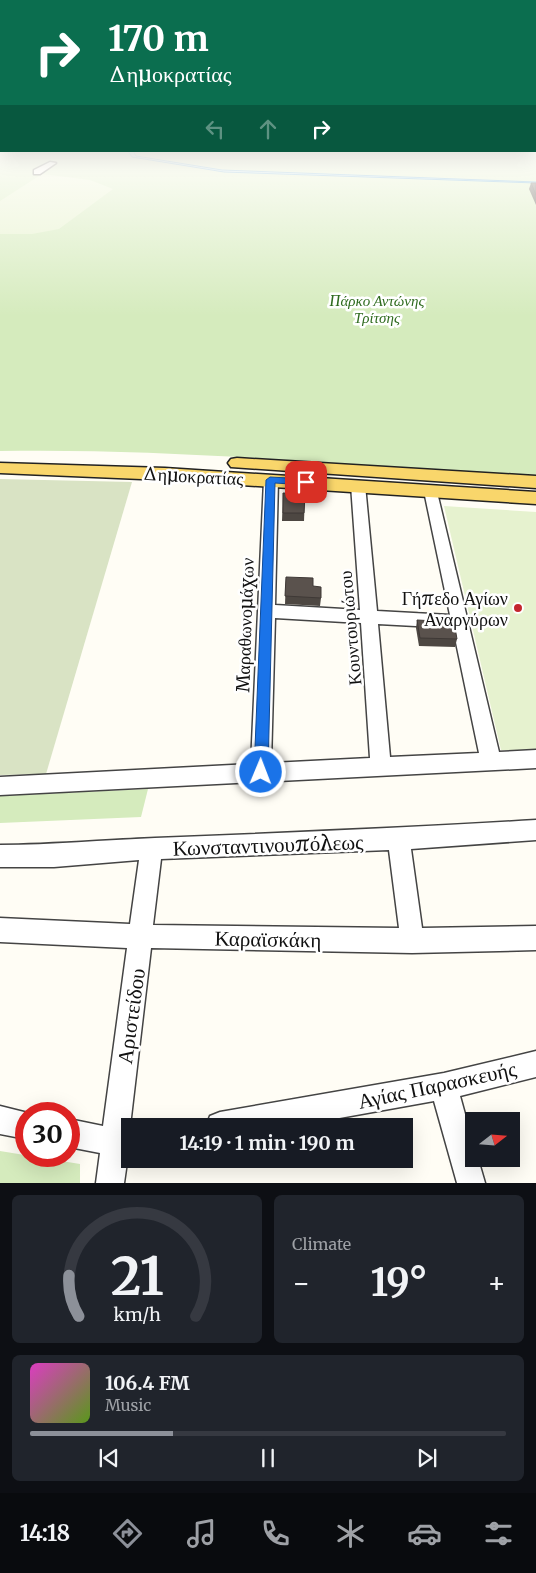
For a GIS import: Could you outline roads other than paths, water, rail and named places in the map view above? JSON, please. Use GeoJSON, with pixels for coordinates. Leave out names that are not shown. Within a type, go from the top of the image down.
{"type":"FeatureCollection","features":[{"type":"Feature","properties":{"kind":"main road","name":"Δημοκρατίας"},"geometry":{"type":"LineString","coordinates":[[0,456],[80,456],[268,465],[536,482]]}},
{"type":"Feature","properties":{"kind":"main road","name":"Δημοκρατίας"},"geometry":{"type":"LineString","coordinates":[[0,468],[270,480],[536,498]]}},
{"type":"Feature","properties":{"kind":"street","name":"Μαραθωνομάχων"},"geometry":{"type":"LineString","coordinates":[[261,772],[270,480]]}},
{"type":"Feature","properties":{"kind":"street","name":"Κουντουριώτου"},"geometry":{"type":"LineString","coordinates":[[358,486],[381,767]]}},
{"type":"Feature","properties":{"kind":"street"},"geometry":{"type":"LineString","coordinates":[[431,491],[491,761]]}},
{"type":"Feature","properties":{"kind":"street"},"geometry":{"type":"LineString","coordinates":[[265,611],[460,622]]}},
{"type":"Feature","properties":{"kind":"street"},"geometry":{"type":"LineString","coordinates":[[0,786],[536,759]]}},
{"type":"Feature","properties":{"kind":"street","name":"Κωνσταντινουπόλεως"},"geometry":{"type":"LineString","coordinates":[[0,856],[54,856],[151,849],[399,839],[536,830]]}},
{"type":"Feature","properties":{"kind":"street"},"geometry":{"type":"LineString","coordinates":[[399,839],[412,941]]}},
{"type":"Feature","properties":{"kind":"street","name":"Αριστείδου"},"geometry":{"type":"LineString","coordinates":[[124,1118],[151,849]]}},
{"type":"Feature","properties":{"kind":"street","name":"Καραϊσκάκη"},"geometry":{"type":"LineString","coordinates":[[0,930],[141,938],[412,941],[536,938]]}},
{"type":"Feature","properties":{"kind":"street","name":"Αγίας Παρασκευής"},"geometry":{"type":"LineString","coordinates":[[265,1118],[444,1086],[536,1064]]}},
{"type":"Feature","properties":{"kind":"street"},"geometry":{"type":"LineString","coordinates":[[444,1086],[451,1120],[471,1183]]}},
{"type":"Feature","properties":{"kind":"street"},"geometry":{"type":"LineString","coordinates":[[0,1120],[15,1123]]}},
{"type":"Feature","properties":{"kind":"street"},"geometry":{"type":"LineString","coordinates":[[80,1135],[121,1142]]}},
{"type":"Feature","properties":{"kind":"street","name":"Αριστείδου"},"geometry":{"type":"LineString","coordinates":[[110,1183],[121,1145]]}},
{"type":"Feature","properties":{"kind":"place","name":"Γήπεδο Αγίων Αναργύρων"},"geometry":{"type":"Point","coordinates":[518,608]}},
{"type":"Feature","properties":{"kind":"park label","name":"Πάρκο Αντώνης Τρίτσης"},"geometry":{"type":"Point","coordinates":[377,308]}}]}
